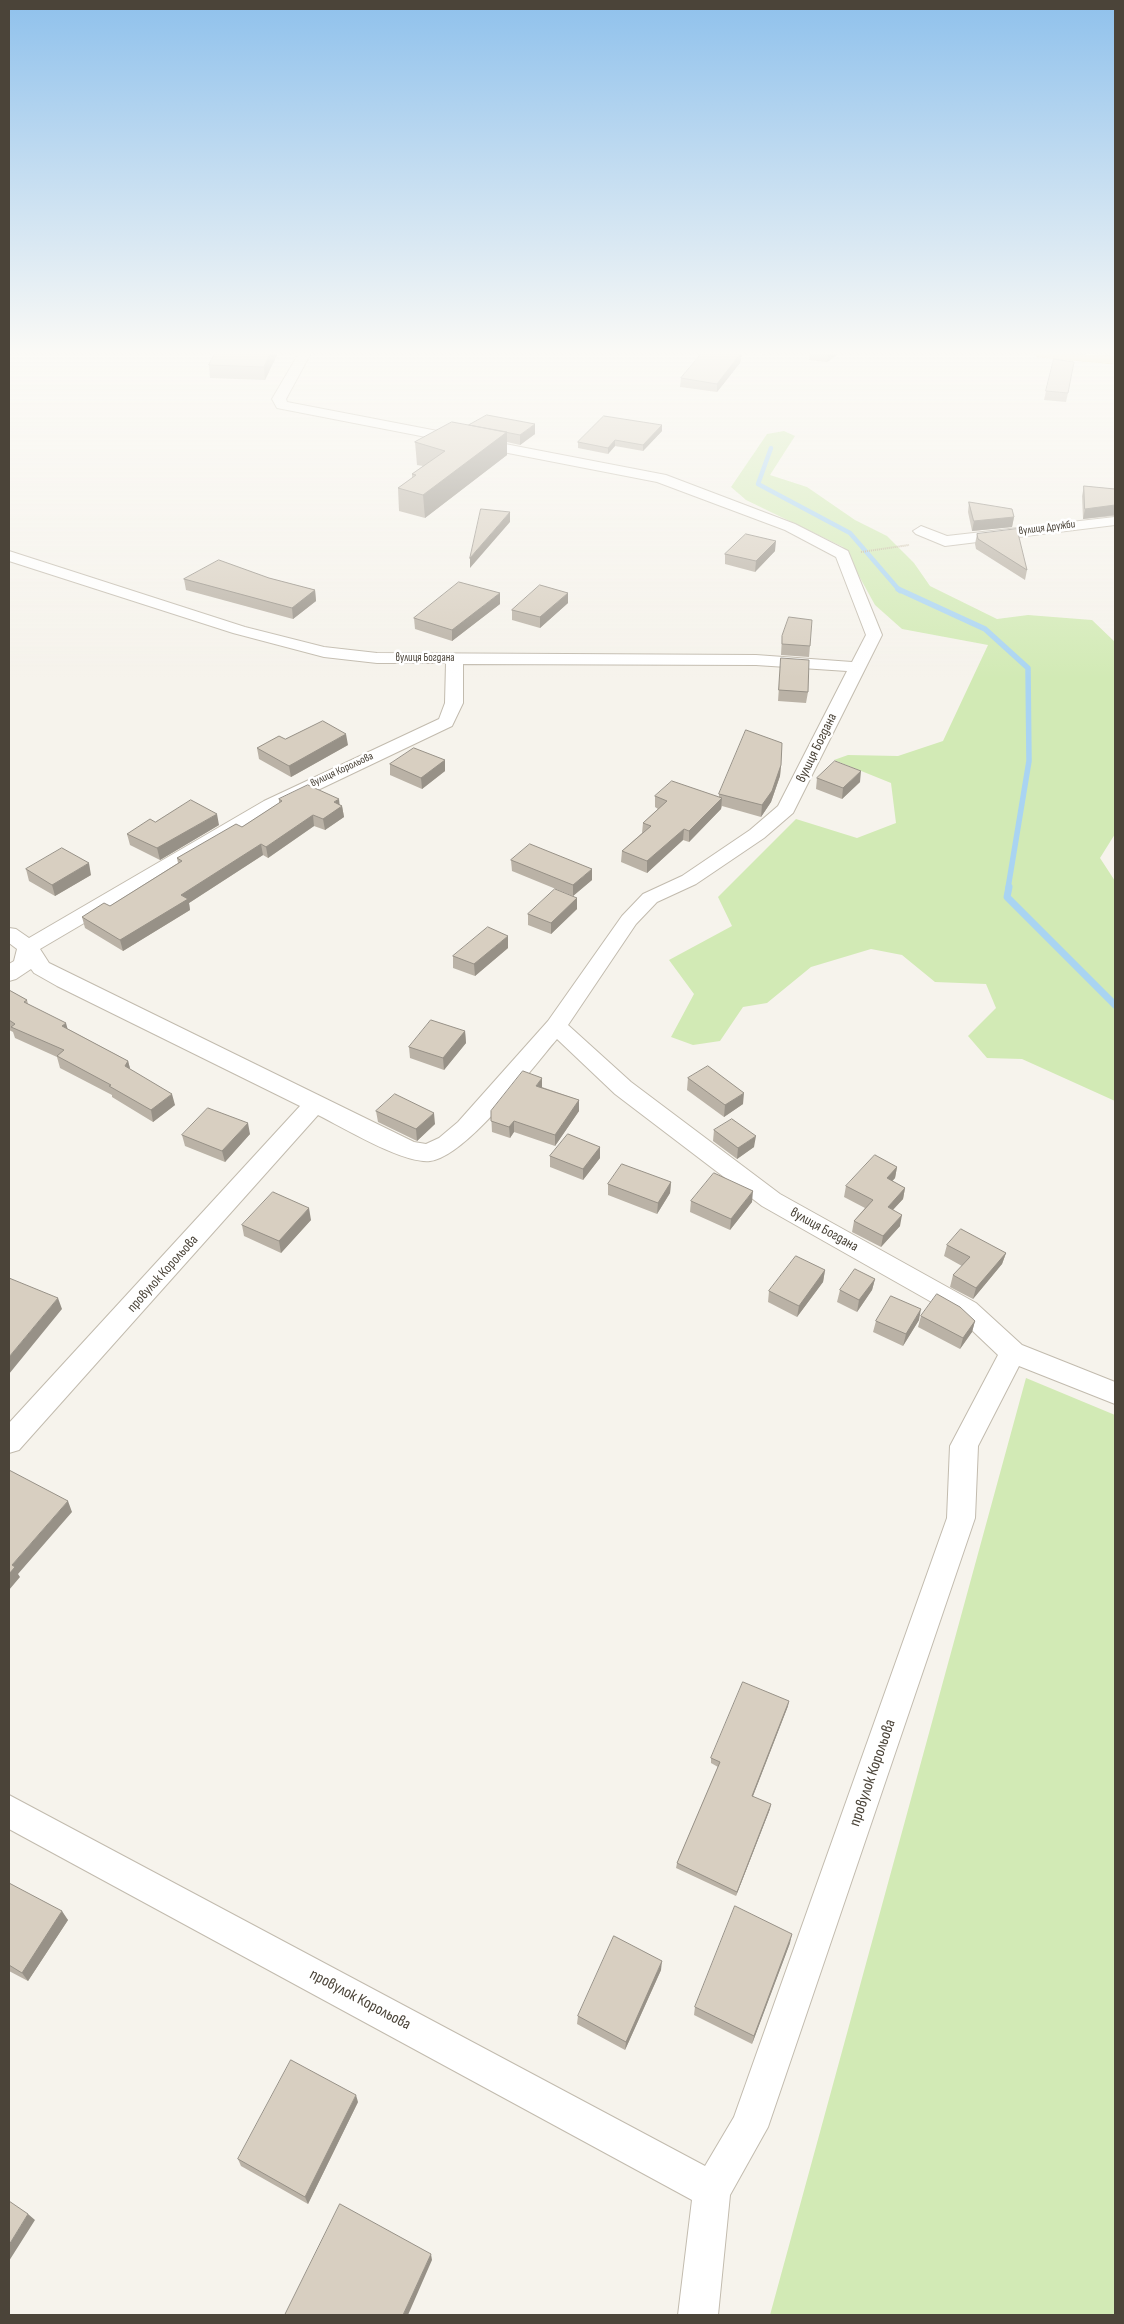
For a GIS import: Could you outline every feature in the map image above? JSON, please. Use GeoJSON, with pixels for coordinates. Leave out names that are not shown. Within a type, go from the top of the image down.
{"type":"FeatureCollection","features":[{"type":"Feature","properties":{"kind":"street"},"geometry":{"type":"LineString","coordinates":[[575,461],[661,478],[790,527],[843,554]]}},
{"type":"Feature","properties":{"kind":"street","name":"вулиця Дружби"},"geometry":{"type":"LineString","coordinates":[[921,532],[945,541],[1115,521]]}},
{"type":"Feature","properties":{"kind":"street","name":"вулиця Богдана"},"geometry":{"type":"LineString","coordinates":[[315,1104],[390,1139],[408,1150],[429,1152],[448,1144],[466,1128],[556,1026],[630,920],[650,898],[668,888],[689,880],[757,834],[786,809],[874,634],[843,554]]}},
{"type":"Feature","properties":{"kind":"street","name":"вулиця Богдана"},"geometry":{"type":"LineString","coordinates":[[9,556],[230,627],[324,652],[377,658],[756,660],[857,667]]}},
{"type":"Feature","properties":{"kind":"street","name":"вулиця Корольова"},"geometry":{"type":"LineString","coordinates":[[28,947],[271,804],[446,722],[454,703],[455,658]]}},
{"type":"Feature","properties":{"kind":"street"},"geometry":{"type":"LineString","coordinates":[[9,934],[28,947],[41,968],[315,1104]]}},
{"type":"Feature","properties":{"kind":"street"},"geometry":{"type":"LineString","coordinates":[[9,974],[24,964],[28,947]]}},
{"type":"Feature","properties":{"kind":"street","name":"вулиця Богдана"},"geometry":{"type":"LineString","coordinates":[[556,1026],[623,1088],[771,1200],[967,1310],[1013,1352],[1115,1394]]}},
{"type":"Feature","properties":{"kind":"street","name":"провулок Корольова"},"geometry":{"type":"LineString","coordinates":[[9,1442],[315,1104]]}},
{"type":"Feature","properties":{"kind":"street","name":"провулок Корольова"},"geometry":{"type":"LineString","coordinates":[[698,2315],[712,2190],[749,2127],[962,1518],[964,1446],[1013,1352]]}},
{"type":"Feature","properties":{"kind":"street","name":"провулок Корольова"},"geometry":{"type":"LineString","coordinates":[[9,1810],[712,2190]]}},
{"type":"Feature","properties":{"kind":"path"},"geometry":{"type":"LineString","coordinates":[[843,554],[945,541]]}},
{"type":"Feature","properties":{"kind":"green space"},"geometry":{"type":"Polygon","coordinates":[[[748,461],[779,461],[770,475],[807,487],[855,520],[887,536],[914,563],[930,586],[997,619],[1028,615],[1092,620],[1115,642],[1115,834],[1100,858],[1115,881],[1115,1101],[1022,1059],[987,1058],[968,1036],[996,1008],[986,984],[935,982],[902,955],[871,949],[811,967],[767,1003],[743,1007],[720,1041],[693,1045],[671,1037],[694,994],[669,960],[732,926],[718,897],[796,819],[857,838],[896,823],[891,783],[834,760],[848,755],[898,756],[943,741],[988,645],[902,629],[875,605],[843,547],[746,500],[731,487],[748,461]]]}},
{"type":"Feature","properties":{"kind":"green space"},"geometry":{"type":"Polygon","coordinates":[[[1026,1378],[1115,1415],[1115,2315],[770,2315],[1026,1378]]]}},
{"type":"Feature","properties":{"kind":"building"},"geometry":{"type":"Polygon","coordinates":[[[430,461],[468,461],[423,495],[398,488],[416,475],[412,474],[430,461]]]}},
{"type":"Feature","properties":{"kind":"building"},"geometry":{"type":"Polygon","coordinates":[[[1084,486],[1115,489],[1115,505],[1085,509],[1084,486]]]}},
{"type":"Feature","properties":{"kind":"building"},"geometry":{"type":"Polygon","coordinates":[[[969,502],[1012,509],[1014,517],[974,521],[969,502]]]}},
{"type":"Feature","properties":{"kind":"building"},"geometry":{"type":"Polygon","coordinates":[[[481,509],[510,512],[470,558],[481,509]]]}},
{"type":"Feature","properties":{"kind":"building"},"geometry":{"type":"Polygon","coordinates":[[[1017,529],[1027,570],[978,539],[977,534],[1017,529]]]}},
{"type":"Feature","properties":{"kind":"building"},"geometry":{"type":"Polygon","coordinates":[[[746,534],[776,541],[756,561],[725,554],[746,534]]]}},
{"type":"Feature","properties":{"kind":"building"},"geometry":{"type":"Polygon","coordinates":[[[219,560],[269,578],[315,590],[292,608],[184,579],[219,560]]]}},
{"type":"Feature","properties":{"kind":"building"},"geometry":{"type":"Polygon","coordinates":[[[459,582],[500,593],[452,630],[414,618],[459,582]]]}},
{"type":"Feature","properties":{"kind":"building"},"geometry":{"type":"Polygon","coordinates":[[[540,585],[568,593],[540,617],[512,610],[540,585]]]}},
{"type":"Feature","properties":{"kind":"building"},"geometry":{"type":"Polygon","coordinates":[[[789,617],[812,620],[810,646],[782,644],[782,636],[789,617]]]}},
{"type":"Feature","properties":{"kind":"building"},"geometry":{"type":"Polygon","coordinates":[[[781,658],[809,660],[808,692],[779,690],[781,658]]]}},
{"type":"Feature","properties":{"kind":"building"},"geometry":{"type":"Polygon","coordinates":[[[323,721],[346,734],[289,766],[257,748],[279,736],[285,739],[323,721]]]}},
{"type":"Feature","properties":{"kind":"building"},"geometry":{"type":"Polygon","coordinates":[[[746,730],[782,743],[781,765],[772,791],[762,805],[719,794],[746,730]]]}},
{"type":"Feature","properties":{"kind":"building"},"geometry":{"type":"Polygon","coordinates":[[[414,748],[445,760],[421,778],[390,764],[414,748]]]}},
{"type":"Feature","properties":{"kind":"building"},"geometry":{"type":"Polygon","coordinates":[[[835,761],[861,771],[843,788],[817,778],[835,761]]]}},
{"type":"Feature","properties":{"kind":"building"},"geometry":{"type":"Polygon","coordinates":[[[672,781],[722,798],[689,831],[684,829],[647,861],[622,851],[651,826],[643,823],[667,801],[655,796],[672,781]]]}},
{"type":"Feature","properties":{"kind":"building"},"geometry":{"type":"Polygon","coordinates":[[[308,785],[339,799],[334,802],[342,806],[323,819],[313,815],[266,847],[261,844],[181,895],[188,899],[120,940],[82,917],[104,903],[110,906],[182,861],[177,858],[236,824],[242,827],[282,801],[279,799],[308,785]]]}},
{"type":"Feature","properties":{"kind":"building"},"geometry":{"type":"Polygon","coordinates":[[[191,800],[217,814],[157,848],[127,834],[150,819],[155,822],[191,800]]]}},
{"type":"Feature","properties":{"kind":"building"},"geometry":{"type":"Polygon","coordinates":[[[530,844],[592,869],[573,885],[511,860],[530,844]]]}},
{"type":"Feature","properties":{"kind":"building"},"geometry":{"type":"Polygon","coordinates":[[[62,848],[89,863],[52,885],[26,869],[62,848]]]}},
{"type":"Feature","properties":{"kind":"building"},"geometry":{"type":"Polygon","coordinates":[[[555,889],[577,898],[551,923],[528,914],[555,889]]]}},
{"type":"Feature","properties":{"kind":"building"},"geometry":{"type":"Polygon","coordinates":[[[488,927],[508,936],[474,964],[453,956],[488,927]]]}},
{"type":"Feature","properties":{"kind":"building"},"geometry":{"type":"Polygon","coordinates":[[[9,990],[27,1000],[24,1002],[66,1023],[62,1026],[128,1061],[125,1066],[172,1094],[151,1110],[109,1086],[111,1085],[57,1056],[64,1050],[11,1027],[15,1024],[9,1020],[9,990]]]}},
{"type":"Feature","properties":{"kind":"building"},"geometry":{"type":"Polygon","coordinates":[[[431,1020],[465,1031],[443,1058],[409,1047],[431,1020]]]}},
{"type":"Feature","properties":{"kind":"building"},"geometry":{"type":"Polygon","coordinates":[[[708,1066],[744,1093],[725,1105],[688,1078],[708,1066]]]}},
{"type":"Feature","properties":{"kind":"building"},"geometry":{"type":"Polygon","coordinates":[[[523,1071],[542,1078],[536,1086],[579,1100],[555,1135],[514,1121],[509,1127],[491,1121],[491,1111],[523,1071]]]}},
{"type":"Feature","properties":{"kind":"building"},"geometry":{"type":"Polygon","coordinates":[[[395,1094],[434,1113],[416,1129],[376,1111],[395,1094]]]}},
{"type":"Feature","properties":{"kind":"building"},"geometry":{"type":"Polygon","coordinates":[[[208,1108],[248,1123],[222,1151],[182,1135],[208,1108]]]}},
{"type":"Feature","properties":{"kind":"building"},"geometry":{"type":"Polygon","coordinates":[[[732,1119],[756,1136],[738,1148],[714,1130],[732,1119]]]}},
{"type":"Feature","properties":{"kind":"building"},"geometry":{"type":"Polygon","coordinates":[[[568,1134],[600,1147],[583,1169],[550,1156],[568,1134]]]}},
{"type":"Feature","properties":{"kind":"building"},"geometry":{"type":"Polygon","coordinates":[[[875,1155],[897,1167],[887,1178],[905,1188],[888,1207],[902,1215],[883,1236],[854,1221],[873,1200],[846,1186],[875,1155]]]}},
{"type":"Feature","properties":{"kind":"building"},"geometry":{"type":"Polygon","coordinates":[[[622,1164],[671,1182],[658,1203],[608,1184],[622,1164]]]}},
{"type":"Feature","properties":{"kind":"building"},"geometry":{"type":"Polygon","coordinates":[[[714,1173],[753,1191],[731,1219],[691,1201],[714,1173]]]}},
{"type":"Feature","properties":{"kind":"building"},"geometry":{"type":"Polygon","coordinates":[[[273,1192],[309,1208],[279,1241],[242,1225],[273,1192]]]}},
{"type":"Feature","properties":{"kind":"building"},"geometry":{"type":"Polygon","coordinates":[[[961,1229],[1006,1253],[976,1288],[953,1275],[970,1257],[947,1245],[961,1229]]]}},
{"type":"Feature","properties":{"kind":"building"},"geometry":{"type":"Polygon","coordinates":[[[796,1256],[825,1270],[799,1306],[769,1291],[796,1256]]]}},
{"type":"Feature","properties":{"kind":"building"},"geometry":{"type":"Polygon","coordinates":[[[855,1269],[875,1279],[859,1300],[840,1290],[855,1269]]]}},
{"type":"Feature","properties":{"kind":"building"},"geometry":{"type":"Polygon","coordinates":[[[9,1278],[58,1298],[9,1357],[9,1278]]]}},
{"type":"Feature","properties":{"kind":"building"},"geometry":{"type":"Polygon","coordinates":[[[937,1294],[960,1307],[975,1321],[963,1338],[921,1316],[937,1294]]]}},
{"type":"Feature","properties":{"kind":"building"},"geometry":{"type":"Polygon","coordinates":[[[891,1296],[921,1309],[906,1334],[876,1321],[891,1296]]]}},
{"type":"Feature","properties":{"kind":"building"},"geometry":{"type":"Polygon","coordinates":[[[9,1470],[68,1501],[12,1565],[15,1567],[9,1574],[9,1470]]]}},
{"type":"Feature","properties":{"kind":"building"},"geometry":{"type":"Polygon","coordinates":[[[743,1682],[789,1701],[752,1796],[771,1804],[737,1892],[677,1863],[720,1762],[711,1758],[743,1682]]]}},
{"type":"Feature","properties":{"kind":"building"},"geometry":{"type":"Polygon","coordinates":[[[9,1883],[62,1911],[22,1973],[9,1965],[9,1883]]]}},
{"type":"Feature","properties":{"kind":"building"},"geometry":{"type":"Polygon","coordinates":[[[735,1906],[792,1934],[754,2036],[695,2007],[735,1906]]]}},
{"type":"Feature","properties":{"kind":"building"},"geometry":{"type":"Polygon","coordinates":[[[614,1936],[662,1961],[626,2042],[578,2016],[614,1936]]]}},
{"type":"Feature","properties":{"kind":"building"},"geometry":{"type":"Polygon","coordinates":[[[291,2060],[356,2095],[305,2197],[238,2159],[291,2060]]]}},
{"type":"Feature","properties":{"kind":"building"},"geometry":{"type":"Polygon","coordinates":[[[9,2201],[28,2214],[9,2245],[9,2201]]]}},
{"type":"Feature","properties":{"kind":"building"},"geometry":{"type":"Polygon","coordinates":[[[340,2204],[431,2254],[403,2315],[285,2315],[340,2204]]]}},
{"type":"Feature","properties":{"kind":"waterway"},"geometry":{"type":"LineString","coordinates":[[766,461],[758,484],[850,533],[898,589]]}},
{"type":"Feature","properties":{"kind":"waterway"},"geometry":{"type":"LineString","coordinates":[[898,589],[985,629],[1028,668],[1029,761],[1008,888]]}},
{"type":"Feature","properties":{"kind":"waterway"},"geometry":{"type":"LineString","coordinates":[[1009,887],[1007,897],[1115,1005]]}}]}
